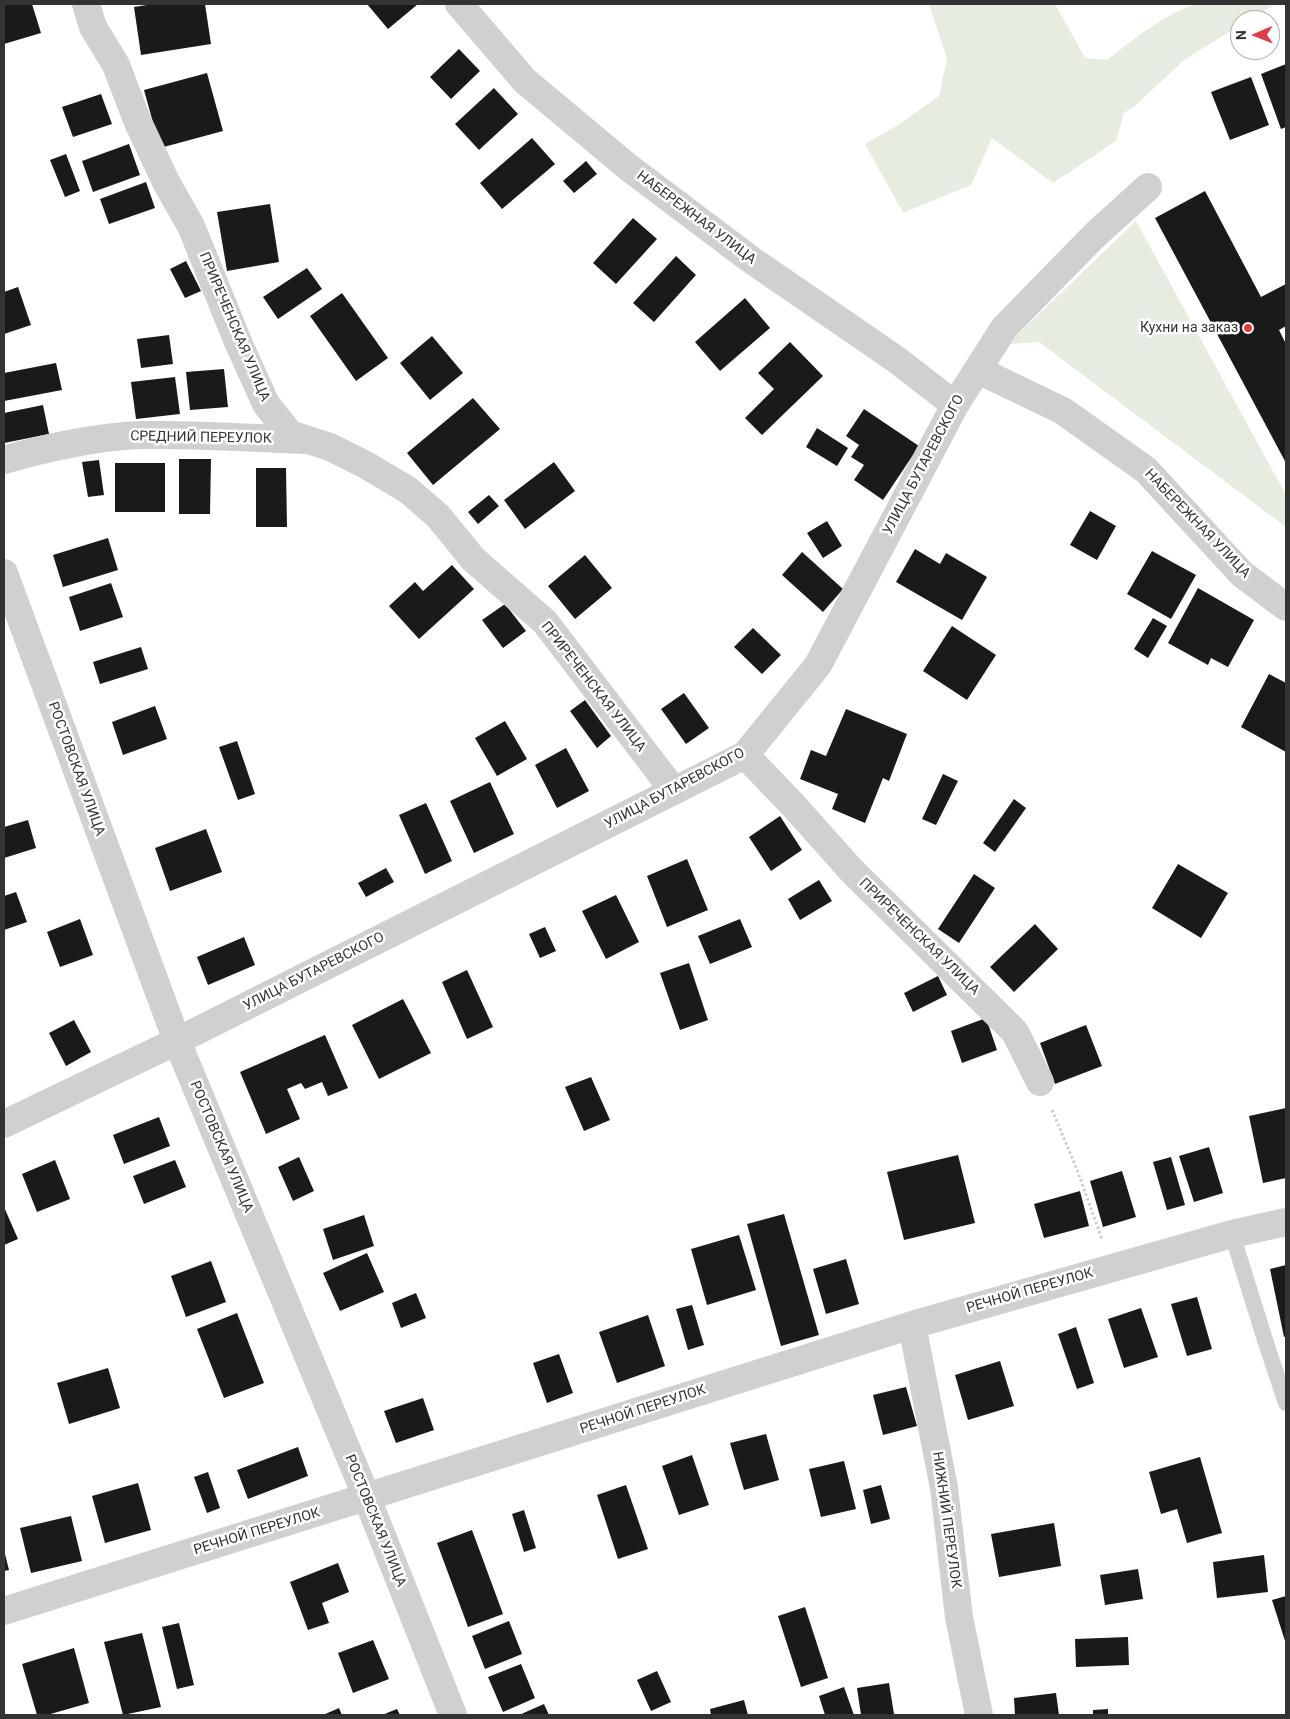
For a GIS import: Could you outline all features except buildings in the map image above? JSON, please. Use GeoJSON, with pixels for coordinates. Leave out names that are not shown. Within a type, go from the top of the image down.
{"type":"FeatureCollection","features":[{"type":"Feature","properties":{"kind":"street","name":"ПРИРЕЧЕНСКАЯ УЛИЦА"},"geometry":{"type":"LineString","coordinates":[[86,4],[93,26],[116,65],[137,120],[166,182],[191,226],[238,342],[266,404],[290,434],[330,447],[366,465],[408,490],[438,516],[472,559],[545,622],[674,791]]}},
{"type":"Feature","properties":{"kind":"street","name":"НАБЕРЕЖНАЯ УЛИЦА"},"geometry":{"type":"LineString","coordinates":[[458,4],[525,81],[628,167],[750,259],[897,360],[956,405]]}},
{"type":"Feature","properties":{"kind":"street","name":"УЛИЦА БУТАРЕВСКОГО"},"geometry":{"type":"LineString","coordinates":[[4,1124],[177,1041],[745,755],[818,665],[956,405],[1004,328],[1096,235],[1148,187]]}},
{"type":"Feature","properties":{"kind":"street","name":"НАБЕРЕЖНАЯ УЛИЦА"},"geometry":{"type":"LineString","coordinates":[[978,370],[1064,411],[1146,470],[1242,574],[1286,607]]}},
{"type":"Feature","properties":{"kind":"street","name":"СРЕДНИЙ ПЕРЕУЛОК"},"geometry":{"type":"LineString","coordinates":[[4,460],[22,454],[94,440],[141,435],[310,440]]}},
{"type":"Feature","properties":{"kind":"street","name":"РОСТОВСКАЯ УЛИЦА"},"geometry":{"type":"LineString","coordinates":[[4,572],[177,1041],[366,1498],[453,1715]]}},
{"type":"Feature","properties":{"kind":"street","name":"ПРИРЕЧЕНСКАЯ УЛИЦА"},"geometry":{"type":"LineString","coordinates":[[745,755],[852,871],[1015,1032],[1040,1082]]}},
{"type":"Feature","properties":{"kind":"street","name":"РЕЧНОЙ ПЕРЕУЛОК"},"geometry":{"type":"LineString","coordinates":[[4,1611],[912,1325],[1232,1234],[1286,1222]]}},
{"type":"Feature","properties":{"kind":"street","name":"НИЖНИЙ ПЕРЕУЛОК"},"geometry":{"type":"LineString","coordinates":[[912,1325],[944,1488],[959,1617],[978,1715]]}},
{"type":"Feature","properties":{"kind":"lane"},"geometry":{"type":"LineString","coordinates":[[1232,1234],[1286,1403]]}},
{"type":"Feature","properties":{"kind":"path"},"geometry":{"type":"LineString","coordinates":[[1040,1082],[1076,1167],[1112,1268]]}},
{"type":"Feature","properties":{"kind":"shaded area"},"geometry":{"type":"Polygon","coordinates":[[[929,4],[1055,4],[1085,58],[1107,60],[1160,21],[1195,4],[1276,4],[1266,10],[1230,10],[1230,31],[1184,60],[1136,105],[1124,113],[1116,141],[1053,183],[992,138],[971,185],[903,213],[865,144],[898,125],[939,96],[947,59],[929,4]]]}},
{"type":"Feature","properties":{"kind":"shaded area"},"geometry":{"type":"Polygon","coordinates":[[[1136,221],[1286,495],[1286,527],[1039,342],[1008,344],[1136,221]]]}},
{"type":"Feature","properties":{"kind":"place","name":"Кухни на заказ"},"geometry":{"type":"Point","coordinates":[1248,328]}}]}
